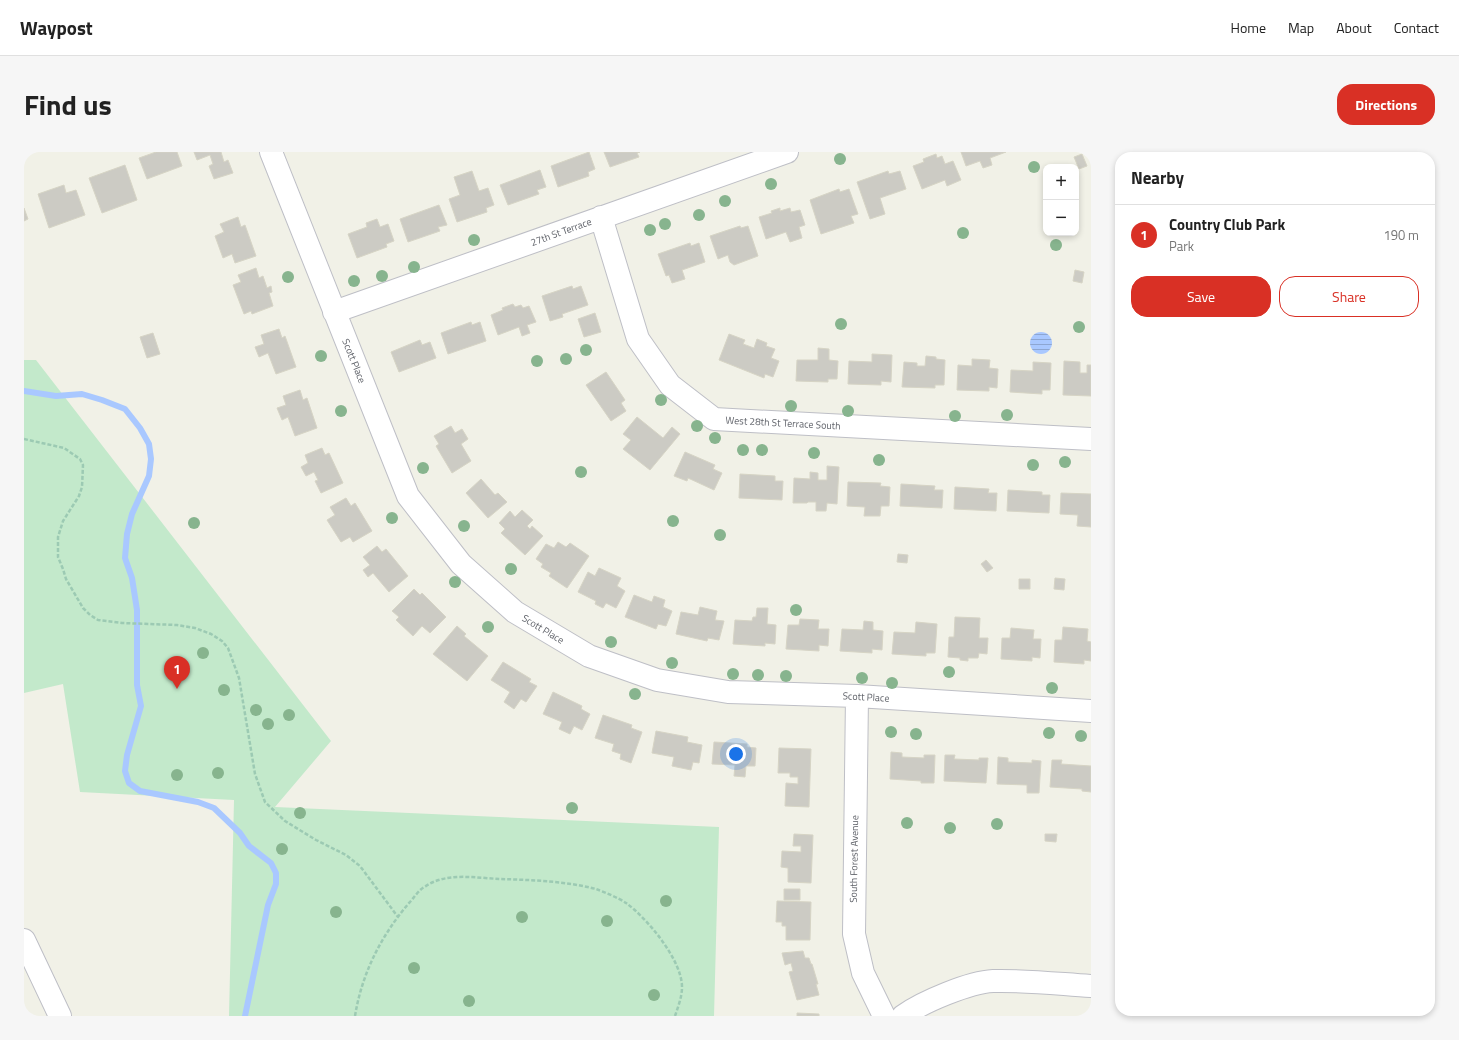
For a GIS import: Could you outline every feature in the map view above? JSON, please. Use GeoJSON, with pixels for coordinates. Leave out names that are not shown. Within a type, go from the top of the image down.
{"type":"FeatureCollection","features":[{"type":"Feature","properties":{"kind":"street","name":"Scott Place"},"geometry":{"type":"LineString","coordinates":[[271,152],[408,496],[460,564],[514,612],[589,656],[657,680],[728,692],[857,696],[1091,711]]}},
{"type":"Feature","properties":{"kind":"street","name":"27th St Terrace"},"geometry":{"type":"LineString","coordinates":[[334,312],[787,152]]}},
{"type":"Feature","properties":{"kind":"street","name":"West 28th St Terrace South"},"geometry":{"type":"LineString","coordinates":[[601,217],[638,339],[670,385],[714,419],[1091,439]]}},
{"type":"Feature","properties":{"kind":"street","name":"South Forest Avenue"},"geometry":{"type":"LineString","coordinates":[[857,696],[854,934],[863,973],[884,1016]]}},
{"type":"Feature","properties":{"kind":"street"},"geometry":{"type":"LineString","coordinates":[[24,940],[60,1016]]}},
{"type":"Feature","properties":{"kind":"street"},"geometry":{"type":"LineString","coordinates":[[903,1016],[918,1007],[958,988],[992,981],[1091,986]]}},
{"type":"Feature","properties":{"kind":"path"},"geometry":{"type":"LineString","coordinates":[[24,439],[64,448],[80,459],[83,465],[83,482],[78,496],[68,511],[60,528],[58,537],[58,557],[66,579],[83,608],[98,620],[122,623],[177,625],[195,628],[211,634],[222,641],[228,648],[239,678],[255,774],[265,802],[285,821],[316,840],[346,855],[360,866],[398,916]]}},
{"type":"Feature","properties":{"kind":"path"},"geometry":{"type":"LineString","coordinates":[[355,1016],[364,977],[373,956],[398,916],[424,887],[433,882],[447,878],[468,877],[524,880],[580,886],[597,890],[626,903],[654,931],[670,952],[679,971],[682,987],[675,1016]]}},
{"type":"Feature","properties":{"kind":"green space"},"geometry":{"type":"Polygon","coordinates":[[[24,360],[36,360],[331,741],[275,807],[719,827],[714,1016],[229,1016],[234,800],[80,792],[63,684],[24,693],[24,360]]]}},
{"type":"Feature","properties":{"kind":"water"},"geometry":{"type":"Polygon","coordinates":[[[1041,332],[1045,333],[1051,339],[1051,347],[1045,353],[1041,354],[1037,353],[1031,347],[1030,343],[1031,339],[1037,333],[1041,332]]]}},
{"type":"Feature","properties":{"kind":"building"},"geometry":{"type":"Polygon","coordinates":[[[156,152],[177,152],[182,166],[147,179],[139,158],[156,152]]]}},
{"type":"Feature","properties":{"kind":"building"},"geometry":{"type":"Polygon","coordinates":[[[194,152],[221,152],[224,162],[228,160],[233,173],[214,179],[209,166],[213,164],[210,155],[197,160],[194,152]]]}},
{"type":"Feature","properties":{"kind":"building"},"geometry":{"type":"Polygon","coordinates":[[[589,152],[595,169],[588,172],[589,176],[558,187],[551,166],[589,152]]]}},
{"type":"Feature","properties":{"kind":"building"},"geometry":{"type":"Polygon","coordinates":[[[604,152],[640,152],[637,153],[639,157],[610,167],[604,152]]]}},
{"type":"Feature","properties":{"kind":"building"},"geometry":{"type":"Polygon","coordinates":[[[961,152],[1006,152],[990,158],[992,165],[983,168],[980,161],[966,166],[961,152]]]}},
{"type":"Feature","properties":{"kind":"building"},"geometry":{"type":"Polygon","coordinates":[[[936,154],[937,158],[942,156],[945,164],[953,161],[961,180],[947,186],[945,180],[922,189],[913,166],[924,162],[923,159],[936,154]]]}},
{"type":"Feature","properties":{"kind":"building"},"geometry":{"type":"Polygon","coordinates":[[[1082,154],[1087,166],[1079,169],[1079,164],[1077,164],[1074,157],[1082,154]]]}},
{"type":"Feature","properties":{"kind":"building"},"geometry":{"type":"Polygon","coordinates":[[[125,165],[137,200],[102,213],[89,178],[125,165]]]}},
{"type":"Feature","properties":{"kind":"building"},"geometry":{"type":"Polygon","coordinates":[[[540,170],[546,187],[537,190],[539,194],[508,205],[500,185],[540,170]]]}},
{"type":"Feature","properties":{"kind":"building"},"geometry":{"type":"Polygon","coordinates":[[[472,171],[479,191],[488,188],[494,205],[486,208],[487,212],[457,222],[449,199],[460,195],[454,177],[472,171]]]}},
{"type":"Feature","properties":{"kind":"building"},"geometry":{"type":"Polygon","coordinates":[[[888,171],[889,174],[900,171],[906,189],[880,198],[885,214],[870,219],[857,182],[888,171]]]}},
{"type":"Feature","properties":{"kind":"building"},"geometry":{"type":"Polygon","coordinates":[[[64,185],[66,193],[76,190],[85,215],[49,228],[38,194],[64,185]]]}},
{"type":"Feature","properties":{"kind":"building"},"geometry":{"type":"Polygon","coordinates":[[[839,189],[840,192],[849,189],[858,214],[851,216],[854,223],[821,234],[810,200],[839,189]]]}},
{"type":"Feature","properties":{"kind":"building"},"geometry":{"type":"Polygon","coordinates":[[[439,205],[447,225],[438,227],[440,231],[408,242],[400,219],[439,205]]]}},
{"type":"Feature","properties":{"kind":"building"},"geometry":{"type":"Polygon","coordinates":[[[24,208],[28,219],[24,221],[24,208]]]}},
{"type":"Feature","properties":{"kind":"building"},"geometry":{"type":"Polygon","coordinates":[[[780,208],[780,211],[790,208],[791,212],[800,210],[805,225],[799,227],[802,238],[790,242],[786,232],[766,239],[759,217],[772,213],[771,211],[780,208]]]}},
{"type":"Feature","properties":{"kind":"building"},"geometry":{"type":"Polygon","coordinates":[[[238,217],[241,227],[245,225],[256,256],[235,263],[232,254],[223,258],[215,236],[224,232],[220,224],[238,217]]]}},
{"type":"Feature","properties":{"kind":"building"},"geometry":{"type":"Polygon","coordinates":[[[377,219],[380,227],[388,224],[394,241],[386,244],[387,247],[357,258],[348,234],[367,227],[366,223],[377,219]]]}},
{"type":"Feature","properties":{"kind":"building"},"geometry":{"type":"Polygon","coordinates":[[[740,226],[741,228],[748,226],[758,256],[734,265],[730,262],[728,255],[718,259],[710,236],[740,226]]]}},
{"type":"Feature","properties":{"kind":"building"},"geometry":{"type":"Polygon","coordinates":[[[690,243],[691,246],[699,243],[705,262],[682,270],[685,279],[672,283],[669,275],[666,276],[658,254],[690,243]]]}},
{"type":"Feature","properties":{"kind":"building"},"geometry":{"type":"Polygon","coordinates":[[[256,268],[259,278],[263,276],[267,288],[271,286],[272,292],[269,293],[273,306],[252,314],[251,311],[244,314],[233,285],[241,282],[238,275],[256,268]]]}},
{"type":"Feature","properties":{"kind":"building"},"geometry":{"type":"Polygon","coordinates":[[[1075,270],[1084,272],[1082,283],[1073,281],[1075,270]]]}},
{"type":"Feature","properties":{"kind":"building"},"geometry":{"type":"Polygon","coordinates":[[[572,286],[573,289],[581,286],[588,305],[562,314],[563,317],[550,321],[542,296],[572,286]]]}},
{"type":"Feature","properties":{"kind":"building"},"geometry":{"type":"Polygon","coordinates":[[[513,304],[515,307],[521,305],[523,308],[529,306],[536,322],[527,325],[530,333],[522,336],[519,327],[498,335],[491,315],[503,310],[502,308],[513,304]]]}},
{"type":"Feature","properties":{"kind":"building"},"geometry":{"type":"Polygon","coordinates":[[[595,313],[601,332],[584,337],[578,319],[595,313]]]}},
{"type":"Feature","properties":{"kind":"building"},"geometry":{"type":"Polygon","coordinates":[[[471,322],[472,325],[480,322],[486,341],[448,354],[441,333],[471,322]]]}},
{"type":"Feature","properties":{"kind":"building"},"geometry":{"type":"Polygon","coordinates":[[[279,329],[282,338],[285,336],[296,367],[276,374],[268,353],[259,357],[255,347],[264,344],[261,335],[279,329]]]}},
{"type":"Feature","properties":{"kind":"building"},"geometry":{"type":"Polygon","coordinates":[[[153,333],[160,354],[147,358],[140,337],[153,333]]]}},
{"type":"Feature","properties":{"kind":"building"},"geometry":{"type":"Polygon","coordinates":[[[729,334],[745,340],[743,344],[754,348],[757,339],[767,343],[766,346],[775,349],[771,358],[779,361],[773,377],[765,374],[764,378],[719,360],[729,334]]]}},
{"type":"Feature","properties":{"kind":"building"},"geometry":{"type":"Polygon","coordinates":[[[420,340],[422,345],[430,342],[436,358],[399,372],[391,352],[420,340]]]}},
{"type":"Feature","properties":{"kind":"building"},"geometry":{"type":"Polygon","coordinates":[[[818,348],[829,349],[829,360],[838,361],[837,379],[828,379],[828,382],[796,381],[797,360],[818,360],[818,348]]]}},
{"type":"Feature","properties":{"kind":"building"},"geometry":{"type":"Polygon","coordinates":[[[872,354],[892,355],[891,382],[881,381],[881,385],[848,384],[849,361],[872,362],[872,354]]]}},
{"type":"Feature","properties":{"kind":"building"},"geometry":{"type":"Polygon","coordinates":[[[926,356],[945,360],[944,385],[935,385],[935,388],[902,387],[904,362],[917,363],[917,366],[925,366],[926,356]]]}},
{"type":"Feature","properties":{"kind":"building"},"geometry":{"type":"Polygon","coordinates":[[[972,359],[990,360],[989,368],[998,369],[997,388],[989,387],[989,391],[957,390],[958,365],[972,366],[972,359]]]}},
{"type":"Feature","properties":{"kind":"building"},"geometry":{"type":"Polygon","coordinates":[[[1064,361],[1080,362],[1080,373],[1087,373],[1087,365],[1091,365],[1091,396],[1063,395],[1064,361]]]}},
{"type":"Feature","properties":{"kind":"building"},"geometry":{"type":"Polygon","coordinates":[[[1033,362],[1051,363],[1050,390],[1042,390],[1042,394],[1010,392],[1011,370],[1033,371],[1033,362]]]}},
{"type":"Feature","properties":{"kind":"building"},"geometry":{"type":"Polygon","coordinates":[[[606,372],[625,400],[621,403],[626,411],[611,421],[586,385],[606,372]]]}},
{"type":"Feature","properties":{"kind":"building"},"geometry":{"type":"Polygon","coordinates":[[[300,390],[303,400],[307,398],[317,428],[295,436],[288,417],[282,420],[277,408],[286,405],[283,396],[300,390]]]}},
{"type":"Feature","properties":{"kind":"building"},"geometry":{"type":"Polygon","coordinates":[[[637,417],[663,438],[672,427],[680,434],[650,470],[623,449],[631,440],[623,434],[637,417]]]}},
{"type":"Feature","properties":{"kind":"building"},"geometry":{"type":"Polygon","coordinates":[[[451,426],[455,433],[462,429],[468,439],[461,444],[471,461],[452,473],[436,446],[439,444],[434,436],[451,426]]]}},
{"type":"Feature","properties":{"kind":"building"},"geometry":{"type":"Polygon","coordinates":[[[322,448],[325,455],[329,453],[343,483],[321,493],[315,481],[318,480],[314,472],[306,476],[301,467],[308,463],[305,455],[322,448]]]}},
{"type":"Feature","properties":{"kind":"building"},"geometry":{"type":"Polygon","coordinates":[[[685,452],[715,465],[713,469],[722,473],[714,490],[688,478],[687,481],[674,476],[685,452]]]}},
{"type":"Feature","properties":{"kind":"building"},"geometry":{"type":"Polygon","coordinates":[[[827,466],[839,467],[837,504],[827,503],[826,511],[816,511],[816,502],[793,503],[794,478],[810,479],[810,472],[818,473],[818,480],[827,480],[827,466]]]}},
{"type":"Feature","properties":{"kind":"building"},"geometry":{"type":"Polygon","coordinates":[[[740,474],[775,476],[775,481],[783,481],[782,500],[739,498],[740,474]]]}},
{"type":"Feature","properties":{"kind":"building"},"geometry":{"type":"Polygon","coordinates":[[[481,479],[495,495],[498,493],[507,502],[488,518],[466,493],[481,479]]]}},
{"type":"Feature","properties":{"kind":"building"},"geometry":{"type":"Polygon","coordinates":[[[848,482],[881,483],[880,486],[890,487],[889,506],[881,506],[880,516],[864,516],[865,507],[847,506],[848,482]]]}},
{"type":"Feature","properties":{"kind":"building"},"geometry":{"type":"Polygon","coordinates":[[[901,484],[935,486],[934,490],[943,490],[942,508],[900,506],[901,484]]]}},
{"type":"Feature","properties":{"kind":"building"},"geometry":{"type":"Polygon","coordinates":[[[955,487],[989,489],[988,493],[997,493],[996,511],[954,509],[955,487]]]}},
{"type":"Feature","properties":{"kind":"building"},"geometry":{"type":"Polygon","coordinates":[[[1008,490],[1042,492],[1042,495],[1050,495],[1049,513],[1007,511],[1008,490]]]}},
{"type":"Feature","properties":{"kind":"building"},"geometry":{"type":"Polygon","coordinates":[[[1061,493],[1091,494],[1091,527],[1077,526],[1078,515],[1060,514],[1061,493]]]}},
{"type":"Feature","properties":{"kind":"building"},"geometry":{"type":"Polygon","coordinates":[[[346,498],[351,506],[355,503],[372,531],[353,542],[350,537],[341,542],[327,520],[335,515],[330,507],[346,498]]]}},
{"type":"Feature","properties":{"kind":"building"},"geometry":{"type":"Polygon","coordinates":[[[522,510],[533,520],[527,526],[530,529],[532,526],[543,536],[525,555],[501,533],[505,529],[499,523],[510,511],[515,517],[522,510]]]}},
{"type":"Feature","properties":{"kind":"building"},"geometry":{"type":"Polygon","coordinates":[[[558,542],[566,547],[570,543],[589,556],[567,588],[549,576],[551,573],[541,567],[543,564],[536,559],[546,544],[554,548],[558,542]]]}},
{"type":"Feature","properties":{"kind":"building"},"geometry":{"type":"Polygon","coordinates":[[[377,546],[382,552],[386,549],[408,576],[389,592],[373,573],[368,577],[363,570],[370,565],[363,557],[377,546]]]}},
{"type":"Feature","properties":{"kind":"building"},"geometry":{"type":"Polygon","coordinates":[[[898,554],[908,555],[907,563],[897,562],[898,554]]]}},
{"type":"Feature","properties":{"kind":"building"},"geometry":{"type":"Polygon","coordinates":[[[986,560],[993,568],[987,572],[981,564],[986,560]]]}},
{"type":"Feature","properties":{"kind":"building"},"geometry":{"type":"Polygon","coordinates":[[[599,568],[621,578],[617,586],[625,591],[616,608],[606,603],[603,608],[595,604],[596,601],[578,592],[588,572],[595,576],[599,568]]]}},
{"type":"Feature","properties":{"kind":"building"},"geometry":{"type":"Polygon","coordinates":[[[1055,578],[1065,579],[1064,590],[1054,589],[1055,578]]]}},
{"type":"Feature","properties":{"kind":"building"},"geometry":{"type":"Polygon","coordinates":[[[1019,579],[1030,579],[1030,589],[1019,589],[1019,579]]]}},
{"type":"Feature","properties":{"kind":"building"},"geometry":{"type":"Polygon","coordinates":[[[414,589],[420,595],[422,593],[446,617],[430,633],[422,626],[413,636],[396,620],[399,617],[392,611],[414,589]]]}},
{"type":"Feature","properties":{"kind":"building"},"geometry":{"type":"Polygon","coordinates":[[[634,595],[652,602],[654,596],[665,600],[663,607],[672,611],[666,626],[658,624],[656,629],[625,617],[634,595]]]}},
{"type":"Feature","properties":{"kind":"building"},"geometry":{"type":"Polygon","coordinates":[[[700,607],[717,611],[715,620],[724,621],[719,640],[708,638],[707,641],[676,634],[681,612],[698,615],[700,607]]]}},
{"type":"Feature","properties":{"kind":"building"},"geometry":{"type":"Polygon","coordinates":[[[757,608],[768,608],[767,624],[776,625],[775,644],[765,643],[765,646],[733,644],[735,620],[752,621],[753,617],[756,617],[757,608]]]}},
{"type":"Feature","properties":{"kind":"building"},"geometry":{"type":"Polygon","coordinates":[[[955,617],[980,618],[979,638],[988,638],[987,654],[979,653],[978,658],[968,658],[968,661],[960,660],[960,658],[948,657],[949,637],[954,637],[955,617]]]}},
{"type":"Feature","properties":{"kind":"building"},"geometry":{"type":"Polygon","coordinates":[[[800,619],[819,620],[818,629],[829,629],[828,646],[819,645],[819,651],[786,649],[788,625],[799,625],[800,619]]]}},
{"type":"Feature","properties":{"kind":"building"},"geometry":{"type":"Polygon","coordinates":[[[864,621],[873,622],[873,630],[883,631],[882,650],[872,649],[872,653],[840,651],[842,629],[863,630],[864,621]]]}},
{"type":"Feature","properties":{"kind":"building"},"geometry":{"type":"Polygon","coordinates":[[[916,622],[937,624],[935,653],[926,653],[926,656],[892,654],[894,632],[915,633],[916,622]]]}},
{"type":"Feature","properties":{"kind":"building"},"geometry":{"type":"Polygon","coordinates":[[[457,626],[466,634],[464,636],[488,656],[467,681],[433,654],[457,626]]]}},
{"type":"Feature","properties":{"kind":"building"},"geometry":{"type":"Polygon","coordinates":[[[1063,627],[1088,629],[1087,641],[1091,642],[1091,661],[1084,660],[1084,664],[1054,662],[1055,640],[1062,640],[1063,627]]]}},
{"type":"Feature","properties":{"kind":"building"},"geometry":{"type":"Polygon","coordinates":[[[1011,628],[1034,630],[1033,639],[1041,639],[1040,658],[1032,657],[1032,661],[1001,659],[1002,638],[1010,638],[1011,628]]]}},
{"type":"Feature","properties":{"kind":"building"},"geometry":{"type":"Polygon","coordinates":[[[503,662],[531,679],[529,682],[537,686],[526,702],[521,699],[514,709],[504,702],[510,692],[491,680],[503,662]]]}},
{"type":"Feature","properties":{"kind":"building"},"geometry":{"type":"Polygon","coordinates":[[[553,692],[582,706],[581,709],[590,714],[582,730],[574,726],[570,734],[559,729],[562,722],[543,714],[553,692]]]}},
{"type":"Feature","properties":{"kind":"building"},"geometry":{"type":"Polygon","coordinates":[[[603,715],[632,725],[631,728],[642,732],[631,763],[620,759],[621,754],[612,751],[614,744],[595,738],[603,715]]]}},
{"type":"Feature","properties":{"kind":"building"},"geometry":{"type":"Polygon","coordinates":[[[656,731],[688,737],[687,742],[702,745],[699,763],[693,762],[691,770],[672,766],[674,757],[652,753],[656,731]]]}},
{"type":"Feature","properties":{"kind":"building"},"geometry":{"type":"Polygon","coordinates":[[[714,742],[747,744],[747,747],[756,748],[755,766],[746,766],[745,777],[734,776],[735,765],[712,764],[714,742]]]}},
{"type":"Feature","properties":{"kind":"building"},"geometry":{"type":"Polygon","coordinates":[[[779,748],[811,749],[809,807],[785,806],[786,783],[798,784],[798,777],[790,777],[790,773],[778,773],[779,748]]]}},
{"type":"Feature","properties":{"kind":"building"},"geometry":{"type":"Polygon","coordinates":[[[891,752],[902,753],[902,757],[924,758],[924,755],[935,755],[934,783],[890,779],[891,752]]]}},
{"type":"Feature","properties":{"kind":"building"},"geometry":{"type":"Polygon","coordinates":[[[945,755],[955,755],[954,759],[979,760],[979,758],[988,758],[986,783],[944,781],[945,755]]]}},
{"type":"Feature","properties":{"kind":"building"},"geometry":{"type":"Polygon","coordinates":[[[998,757],[1008,758],[1008,762],[1032,763],[1032,760],[1041,761],[1039,793],[1027,793],[1027,785],[997,784],[998,757]]]}},
{"type":"Feature","properties":{"kind":"building"},"geometry":{"type":"Polygon","coordinates":[[[1052,760],[1062,760],[1061,764],[1091,766],[1091,792],[1082,791],[1082,789],[1050,787],[1052,760]]]}},
{"type":"Feature","properties":{"kind":"building"},"geometry":{"type":"Polygon","coordinates":[[[794,834],[813,835],[811,883],[788,882],[788,868],[781,867],[782,851],[801,852],[801,846],[793,846],[794,834]]]}},
{"type":"Feature","properties":{"kind":"building"},"geometry":{"type":"Polygon","coordinates":[[[1045,834],[1057,834],[1056,842],[1045,841],[1045,834]]]}},
{"type":"Feature","properties":{"kind":"building"},"geometry":{"type":"Polygon","coordinates":[[[784,889],[800,889],[800,900],[784,900],[784,889]]]}},
{"type":"Feature","properties":{"kind":"building"},"geometry":{"type":"Polygon","coordinates":[[[777,901],[811,902],[810,940],[786,940],[786,926],[782,926],[782,922],[776,922],[777,901]]]}},
{"type":"Feature","properties":{"kind":"building"},"geometry":{"type":"Polygon","coordinates":[[[803,951],[805,958],[809,958],[812,964],[818,984],[816,984],[819,995],[797,1000],[789,972],[793,971],[791,963],[785,965],[782,953],[803,951]]]}},
{"type":"Feature","properties":{"kind":"building"},"geometry":{"type":"Polygon","coordinates":[[[797,1013],[819,1014],[819,1016],[797,1016],[797,1013]]]}},
{"type":"Feature","properties":{"kind":"waterway"},"geometry":{"type":"LineString","coordinates":[[24,391],[56,396],[82,394],[125,409],[140,428],[149,444],[151,459],[149,476],[132,514],[127,534],[125,558],[132,578],[137,610],[137,685],[141,706],[127,755],[125,771],[129,783],[140,791],[198,802],[214,808],[240,833],[249,846],[271,863],[276,873],[276,884],[268,905],[245,1016]]}},
{"type":"Feature","properties":{"kind":"place","name":"Country Club Park"},"geometry":{"type":"Point","coordinates":[177,689]}}]}
